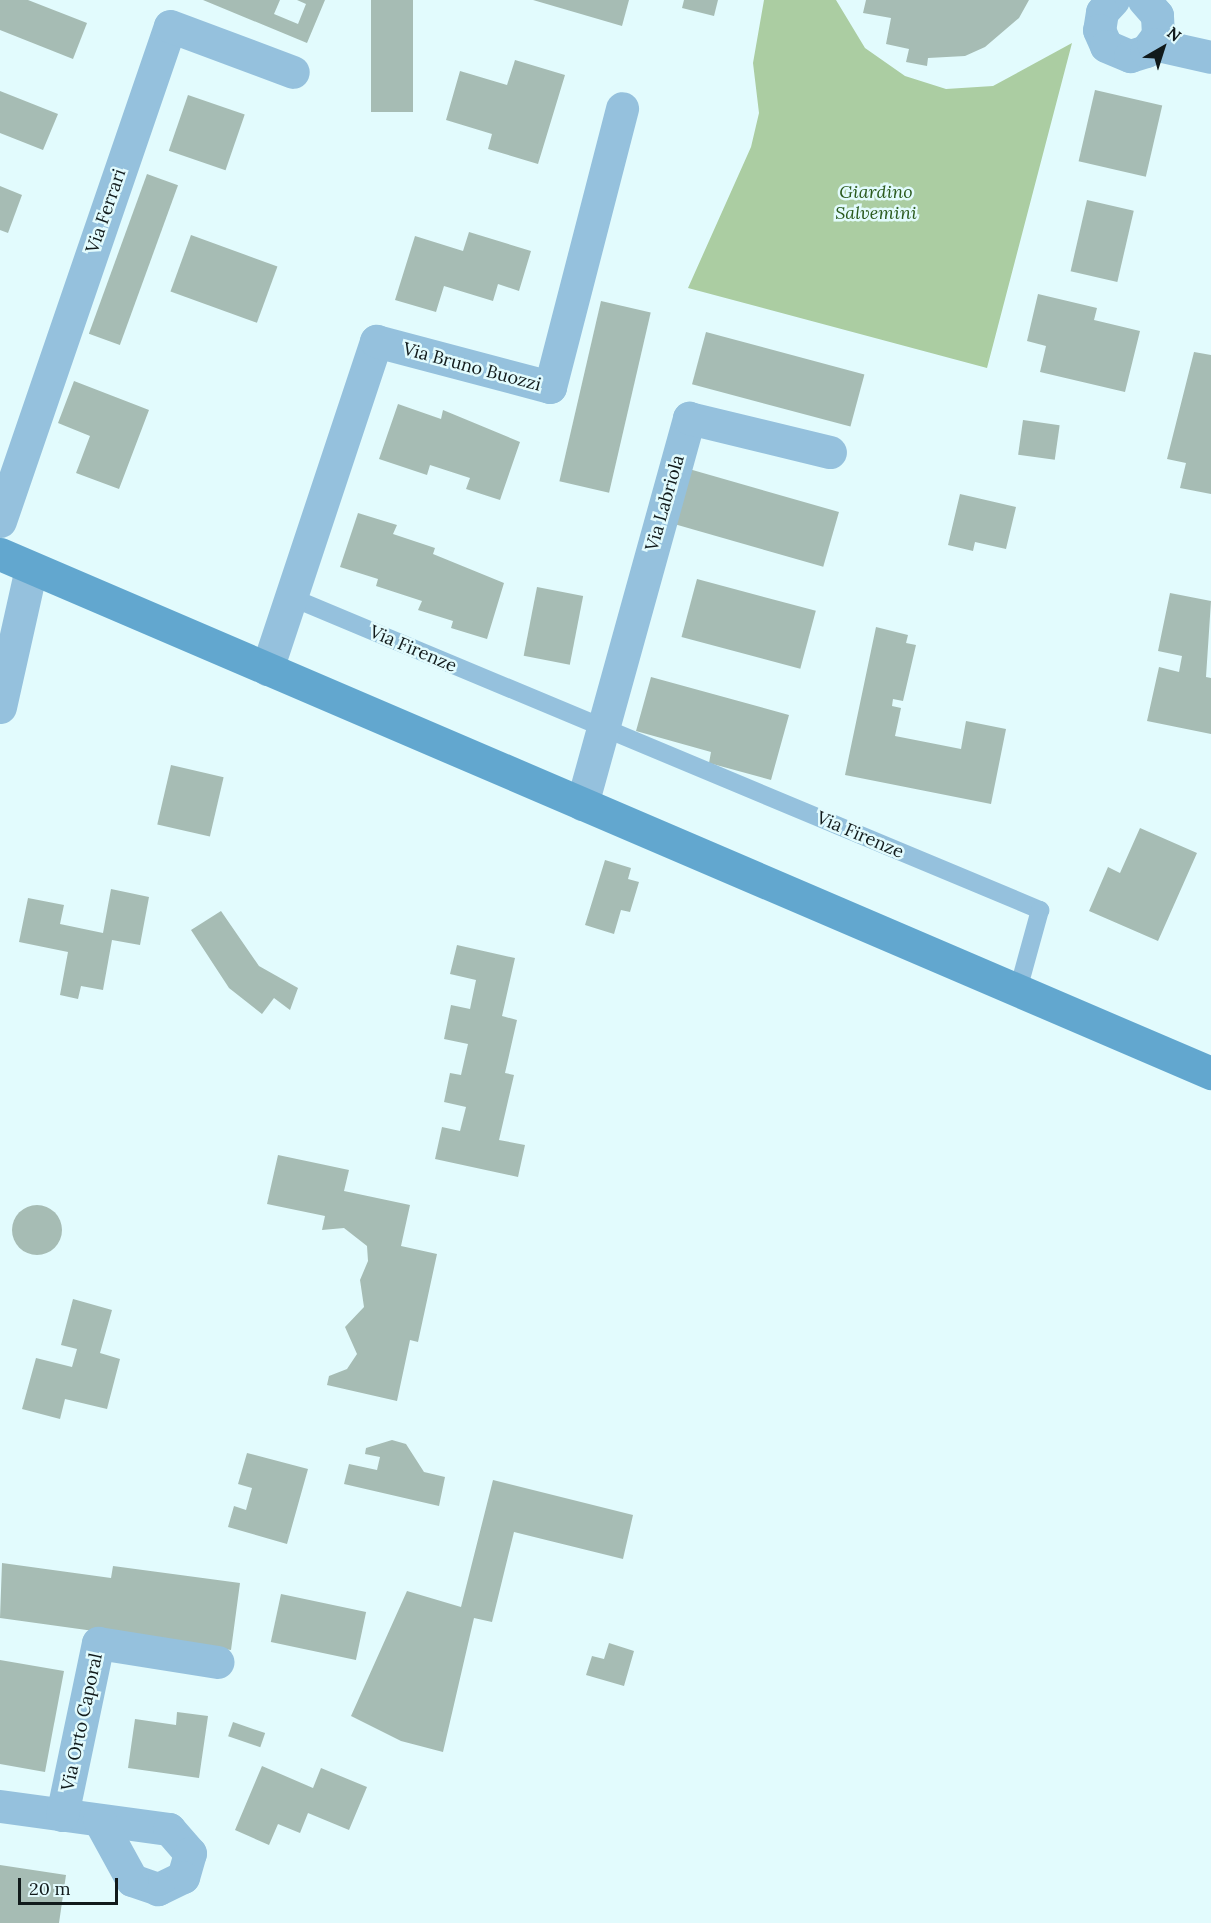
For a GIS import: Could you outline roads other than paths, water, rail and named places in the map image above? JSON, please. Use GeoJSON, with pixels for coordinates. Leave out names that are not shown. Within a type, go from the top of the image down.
{"type":"FeatureCollection","features":[{"type":"Feature","properties":{"kind":"street"},"geometry":{"type":"LineString","coordinates":[[1113,0],[1099,21],[1106,46],[1130,56],[1153,44],[1211,57]]}},
{"type":"Feature","properties":{"kind":"street"},"geometry":{"type":"LineString","coordinates":[[1144,0],[1159,25],[1153,44]]}},
{"type":"Feature","properties":{"kind":"street","name":"Via Ferrari"},"geometry":{"type":"LineString","coordinates":[[0,521],[170,26],[293,72]]}},
{"type":"Feature","properties":{"kind":"street","name":"Via Bruno Buozzi"},"geometry":{"type":"LineString","coordinates":[[292,598],[376,341],[550,387],[622,108]]}},
{"type":"Feature","properties":{"kind":"street","name":"Via Labriola"},"geometry":{"type":"LineString","coordinates":[[602,728],[689,418],[830,452]]}},
{"type":"Feature","properties":{"kind":"street"},"geometry":{"type":"LineString","coordinates":[[0,555],[1211,1073]]}},
{"type":"Feature","properties":{"kind":"street"},"geometry":{"type":"LineString","coordinates":[[0,707],[31,568]]}},
{"type":"Feature","properties":{"kind":"street"},"geometry":{"type":"LineString","coordinates":[[267,669],[292,598]]}},
{"type":"Feature","properties":{"kind":"street"},"geometry":{"type":"LineString","coordinates":[[582,804],[602,728]]}},
{"type":"Feature","properties":{"kind":"street","name":"Via Orto Caporal"},"geometry":{"type":"LineString","coordinates":[[62,1815],[98,1643],[218,1662]]}},
{"type":"Feature","properties":{"kind":"street","name":"Via Orto Caporal"},"geometry":{"type":"LineString","coordinates":[[0,1806],[99,1820]]}},
{"type":"Feature","properties":{"kind":"lane","name":"Via Firenze"},"geometry":{"type":"LineString","coordinates":[[292,598],[1040,910],[1018,990]]}},
{"type":"Feature","properties":{"kind":"park label","name":"Giardino Salvemini"},"geometry":{"type":"Point","coordinates":[876,203]}}]}
